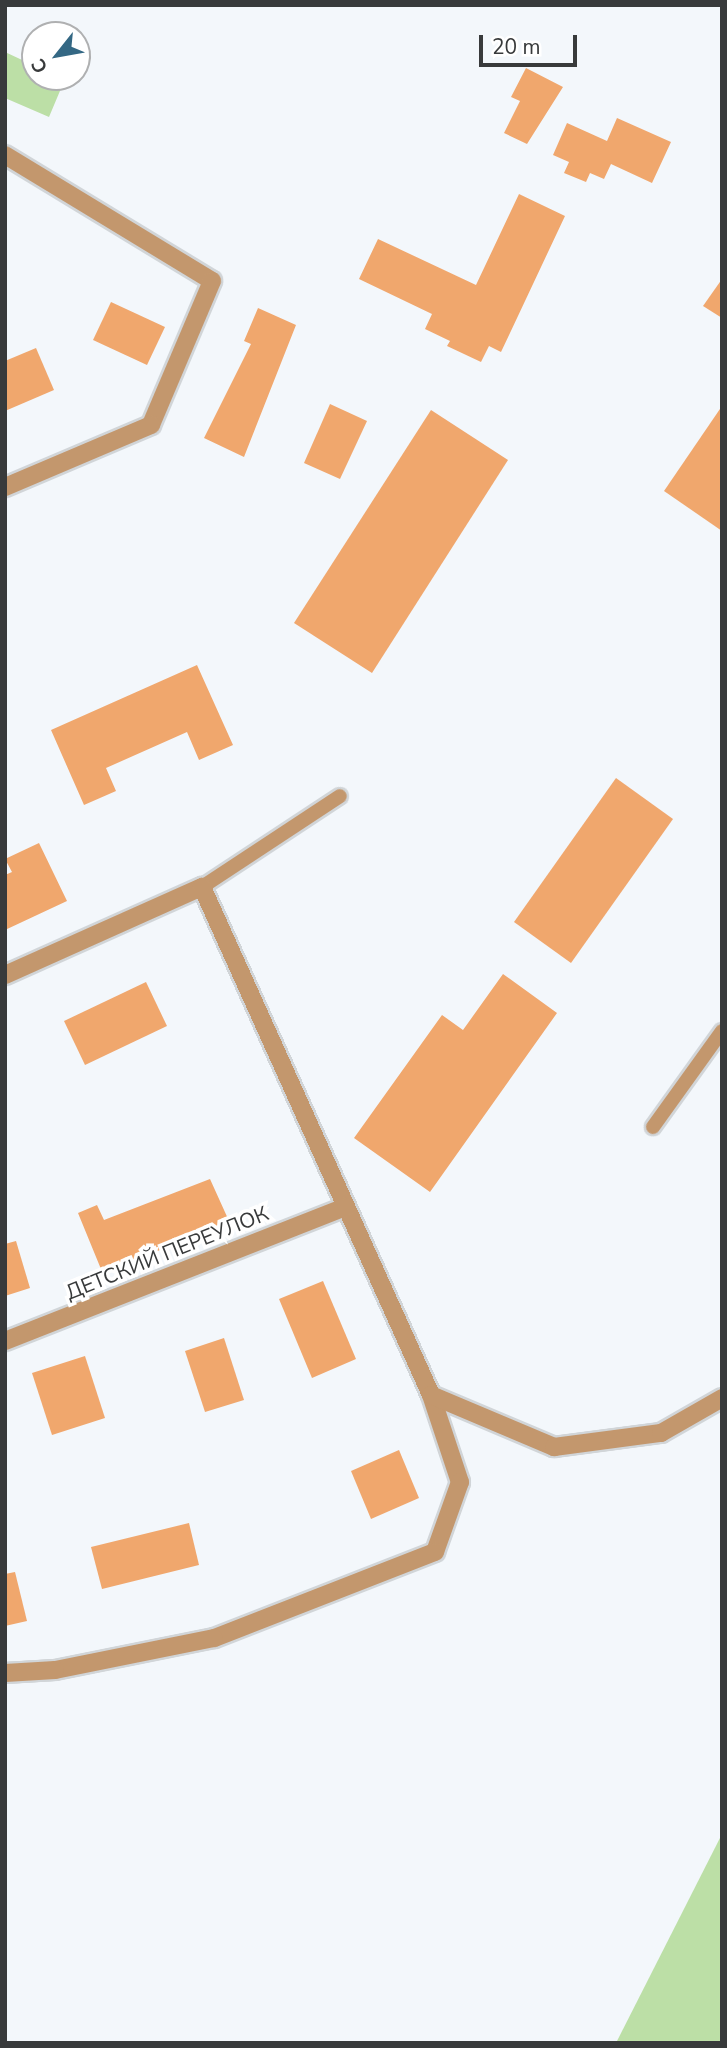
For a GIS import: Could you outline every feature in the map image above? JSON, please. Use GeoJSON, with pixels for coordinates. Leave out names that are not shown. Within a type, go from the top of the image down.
{"type":"FeatureCollection","features":[{"type":"Feature","properties":{"kind":"street"},"geometry":{"type":"LineString","coordinates":[[5,155],[212,281],[151,425],[5,487]]}},
{"type":"Feature","properties":{"kind":"street"},"geometry":{"type":"LineString","coordinates":[[5,975],[202,887],[430,1395],[460,1482],[435,1552],[214,1638],[55,1670],[5,1673]]}},
{"type":"Feature","properties":{"kind":"street","name":"ДЕТСКИЙ ПЕРЕУЛОК"},"geometry":{"type":"LineString","coordinates":[[5,1341],[346,1207]]}},
{"type":"Feature","properties":{"kind":"street"},"geometry":{"type":"LineString","coordinates":[[430,1395],[554,1447],[661,1433],[722,1398]]}},
{"type":"Feature","properties":{"kind":"lane"},"geometry":{"type":"LineString","coordinates":[[202,887],[340,796]]}},
{"type":"Feature","properties":{"kind":"lane"},"geometry":{"type":"LineString","coordinates":[[653,1128],[722,1031]]}},
{"type":"Feature","properties":{"kind":"green space"},"geometry":{"type":"Polygon","coordinates":[[[5,52],[21,59],[21,91],[60,91],[49,117],[5,98],[5,52]]]}},
{"type":"Feature","properties":{"kind":"green space"},"geometry":{"type":"Polygon","coordinates":[[[722,1834],[722,2043],[616,2043],[722,1834]]]}},
{"type":"Feature","properties":{"kind":"building"},"geometry":{"type":"Polygon","coordinates":[[[526,68],[563,87],[527,144],[504,133],[520,101],[511,97],[526,68]]]}},
{"type":"Feature","properties":{"kind":"building"},"geometry":{"type":"Polygon","coordinates":[[[617,118],[671,142],[652,183],[611,164],[604,179],[590,173],[586,182],[564,173],[569,162],[553,155],[567,123],[607,141],[617,118]]]}},
{"type":"Feature","properties":{"kind":"building"},"geometry":{"type":"Polygon","coordinates":[[[519,194],[565,216],[501,352],[489,346],[481,362],[447,346],[450,341],[425,329],[432,314],[359,279],[378,239],[476,285],[519,194]]]}},
{"type":"Feature","properties":{"kind":"building"},"geometry":{"type":"Polygon","coordinates":[[[722,279],[722,318],[703,306],[722,279]]]}},
{"type":"Feature","properties":{"kind":"building"},"geometry":{"type":"Polygon","coordinates":[[[111,302],[165,327],[147,365],[93,340],[111,302]]]}},
{"type":"Feature","properties":{"kind":"building"},"geometry":{"type":"Polygon","coordinates":[[[258,308],[296,325],[244,457],[204,438],[251,344],[244,341],[258,308]]]}},
{"type":"Feature","properties":{"kind":"building"},"geometry":{"type":"Polygon","coordinates":[[[36,348],[54,390],[5,411],[5,361],[36,348]]]}},
{"type":"Feature","properties":{"kind":"building"},"geometry":{"type":"Polygon","coordinates":[[[330,404],[367,421],[340,479],[304,463],[330,404]]]}},
{"type":"Feature","properties":{"kind":"building"},"geometry":{"type":"Polygon","coordinates":[[[722,406],[722,531],[664,491],[722,406]]]}},
{"type":"Feature","properties":{"kind":"building"},"geometry":{"type":"Polygon","coordinates":[[[431,410],[508,460],[372,673],[294,623],[431,410]]]}},
{"type":"Feature","properties":{"kind":"building"},"geometry":{"type":"Polygon","coordinates":[[[197,665],[233,745],[199,760],[187,732],[106,768],[116,791],[84,805],[51,730],[197,665]]]}},
{"type":"Feature","properties":{"kind":"building"},"geometry":{"type":"Polygon","coordinates":[[[616,778],[673,819],[571,963],[514,922],[616,778]]]}},
{"type":"Feature","properties":{"kind":"building"},"geometry":{"type":"Polygon","coordinates":[[[39,843],[67,901],[5,930],[5,875],[12,872],[5,859],[39,843]]]}},
{"type":"Feature","properties":{"kind":"building"},"geometry":{"type":"Polygon","coordinates":[[[503,974],[557,1013],[430,1192],[354,1138],[442,1015],[463,1030],[503,974]]]}},
{"type":"Feature","properties":{"kind":"building"},"geometry":{"type":"Polygon","coordinates":[[[146,982],[167,1026],[85,1065],[64,1021],[146,982]]]}},
{"type":"Feature","properties":{"kind":"building"},"geometry":{"type":"Polygon","coordinates":[[[210,1179],[229,1221],[103,1274],[78,1213],[97,1205],[104,1220],[210,1179]]]}},
{"type":"Feature","properties":{"kind":"building"},"geometry":{"type":"Polygon","coordinates":[[[16,1241],[30,1288],[5,1296],[5,1244],[16,1241]]]}},
{"type":"Feature","properties":{"kind":"building"},"geometry":{"type":"Polygon","coordinates":[[[323,1281],[356,1359],[312,1378],[279,1299],[323,1281]]]}},
{"type":"Feature","properties":{"kind":"building"},"geometry":{"type":"Polygon","coordinates":[[[224,1338],[244,1400],[205,1412],[185,1351],[224,1338]]]}},
{"type":"Feature","properties":{"kind":"building"},"geometry":{"type":"Polygon","coordinates":[[[85,1356],[105,1418],[52,1435],[32,1373],[85,1356]]]}},
{"type":"Feature","properties":{"kind":"building"},"geometry":{"type":"Polygon","coordinates":[[[399,1450],[419,1498],[371,1519],[351,1471],[399,1450]]]}},
{"type":"Feature","properties":{"kind":"building"},"geometry":{"type":"Polygon","coordinates":[[[189,1523],[199,1565],[102,1589],[91,1547],[189,1523]]]}},
{"type":"Feature","properties":{"kind":"building"},"geometry":{"type":"Polygon","coordinates":[[[15,1572],[27,1621],[5,1626],[5,1574],[15,1572]]]}}]}
